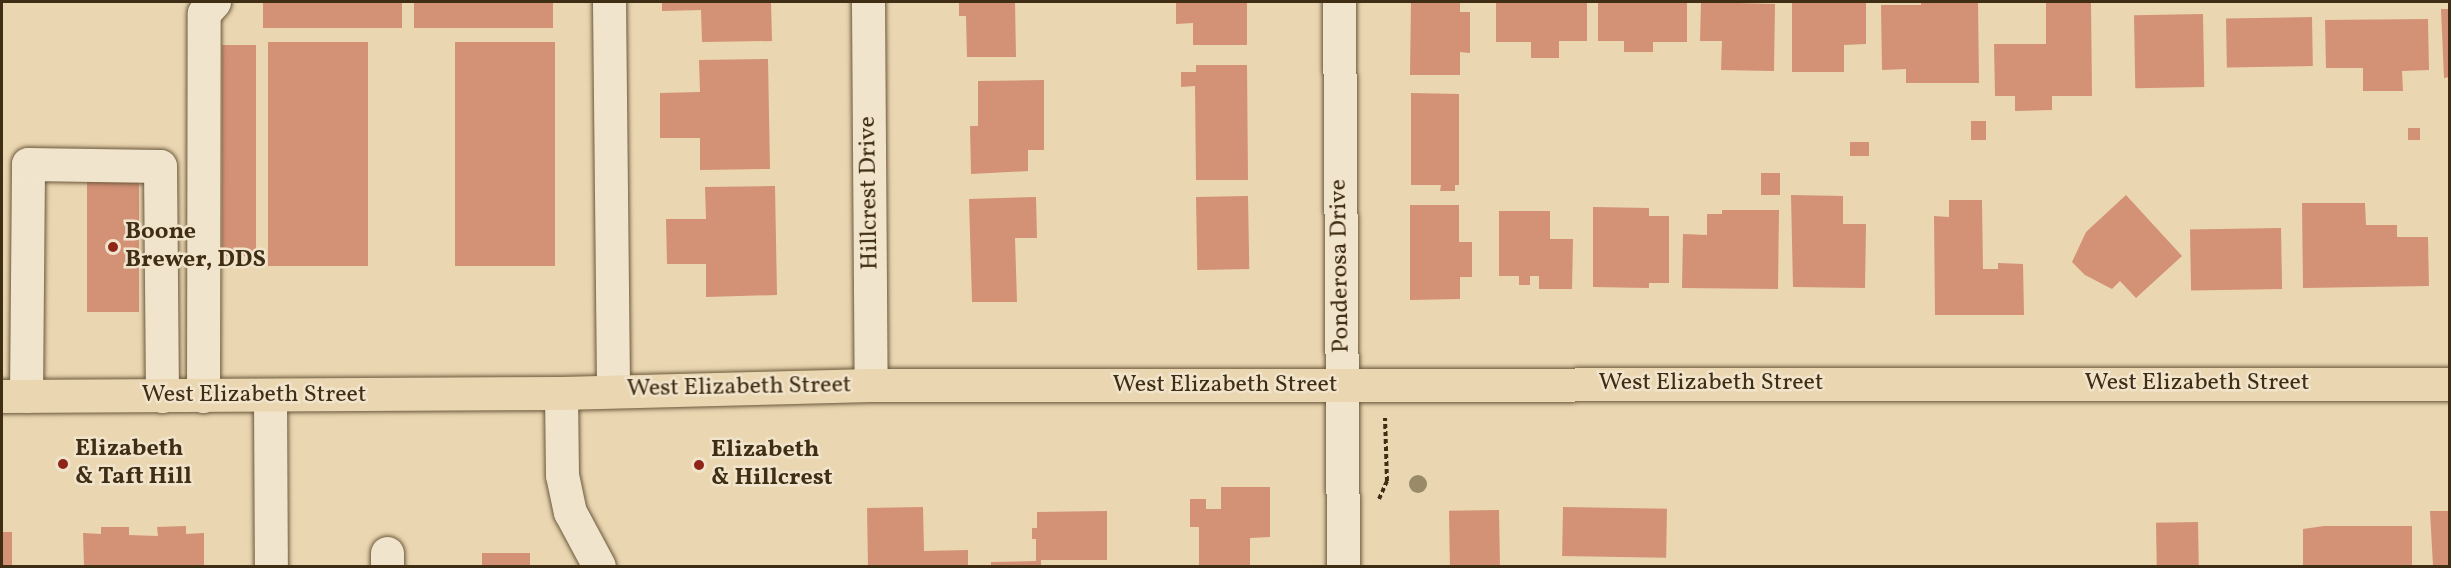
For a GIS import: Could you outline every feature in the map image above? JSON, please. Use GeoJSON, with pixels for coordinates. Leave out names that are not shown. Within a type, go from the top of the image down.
{"type":"FeatureCollection","features":[{"type":"Feature","properties":{"kind":"main road","name":"West Elizabeth Street"},"geometry":{"type":"LineString","coordinates":[[14,396],[561,393],[871,385],[2450,384]]}},
{"type":"Feature","properties":{"kind":"street"},"geometry":{"type":"LineString","coordinates":[[203,396],[204,13],[214,2]]}},
{"type":"Feature","properties":{"kind":"street"},"geometry":{"type":"LineString","coordinates":[[609,2],[613,391]]}},
{"type":"Feature","properties":{"kind":"street","name":"Hillcrest Drive"},"geometry":{"type":"LineString","coordinates":[[867,2],[871,385]]}},
{"type":"Feature","properties":{"kind":"street","name":"Ponderosa Drive"},"geometry":{"type":"LineString","coordinates":[[1339,2],[1343,567]]}},
{"type":"Feature","properties":{"kind":"street"},"geometry":{"type":"LineString","coordinates":[[14,396],[28,164],[160,166],[162,396]]}},
{"type":"Feature","properties":{"kind":"street"},"geometry":{"type":"LineString","coordinates":[[561,393],[561,475],[568,503],[599,567]]}},
{"type":"Feature","properties":{"kind":"street"},"geometry":{"type":"LineString","coordinates":[[270,396],[271,567]]}},
{"type":"Feature","properties":{"kind":"path"},"geometry":{"type":"LineString","coordinates":[[1382,496],[1387,481],[1387,430]]}},
{"type":"Feature","properties":{"kind":"building"},"geometry":{"type":"Polygon","coordinates":[[[263,2],[402,2],[402,28],[263,28],[263,2]]]}},
{"type":"Feature","properties":{"kind":"building"},"geometry":{"type":"Polygon","coordinates":[[[414,2],[553,2],[553,28],[414,28],[414,2]]]}},
{"type":"Feature","properties":{"kind":"building"},"geometry":{"type":"Polygon","coordinates":[[[662,2],[771,2],[772,41],[702,42],[701,10],[662,11],[662,2]]]}},
{"type":"Feature","properties":{"kind":"building"},"geometry":{"type":"Polygon","coordinates":[[[959,2],[1015,2],[1016,57],[967,57],[966,16],[959,16],[959,2]]]}},
{"type":"Feature","properties":{"kind":"building"},"geometry":{"type":"Polygon","coordinates":[[[1176,2],[1247,2],[1247,45],[1193,45],[1193,23],[1176,24],[1176,2]]]}},
{"type":"Feature","properties":{"kind":"building"},"geometry":{"type":"Polygon","coordinates":[[[1411,2],[1460,2],[1460,12],[1470,12],[1470,53],[1460,52],[1460,75],[1410,75],[1411,2]]]}},
{"type":"Feature","properties":{"kind":"building"},"geometry":{"type":"Polygon","coordinates":[[[1496,2],[1587,2],[1587,41],[1559,41],[1559,58],[1531,58],[1531,42],[1496,42],[1496,2]]]}},
{"type":"Feature","properties":{"kind":"building"},"geometry":{"type":"Polygon","coordinates":[[[1598,2],[1687,2],[1687,42],[1653,42],[1653,52],[1624,52],[1624,41],[1598,41],[1598,2]]]}},
{"type":"Feature","properties":{"kind":"building"},"geometry":{"type":"Polygon","coordinates":[[[1701,2],[1775,4],[1774,71],[1721,70],[1722,41],[1700,41],[1701,2]]]}},
{"type":"Feature","properties":{"kind":"building"},"geometry":{"type":"Polygon","coordinates":[[[1792,2],[1866,2],[1866,44],[1844,45],[1844,72],[1792,72],[1792,2]]]}},
{"type":"Feature","properties":{"kind":"building"},"geometry":{"type":"Polygon","coordinates":[[[1921,2],[1978,2],[1979,83],[1906,83],[1906,69],[1882,70],[1881,5],[1921,5],[1921,2]]]}},
{"type":"Feature","properties":{"kind":"building"},"geometry":{"type":"Polygon","coordinates":[[[2046,2],[2091,2],[2092,96],[2052,96],[2052,110],[2015,111],[2015,96],[1995,96],[1994,44],[2046,44],[2046,2]]]}},
{"type":"Feature","properties":{"kind":"building"},"geometry":{"type":"Polygon","coordinates":[[[2441,9],[2450,9],[2450,77],[2444,78],[2441,9]]]}},
{"type":"Feature","properties":{"kind":"building"},"geometry":{"type":"Polygon","coordinates":[[[2203,14],[2204,87],[2135,88],[2134,15],[2203,14]]]}},
{"type":"Feature","properties":{"kind":"building"},"geometry":{"type":"Polygon","coordinates":[[[2312,17],[2313,66],[2227,67],[2226,19],[2312,17]]]}},
{"type":"Feature","properties":{"kind":"building"},"geometry":{"type":"Polygon","coordinates":[[[2428,19],[2429,70],[2402,71],[2403,91],[2363,91],[2363,68],[2326,68],[2325,20],[2428,19]]]}},
{"type":"Feature","properties":{"kind":"building"},"geometry":{"type":"Polygon","coordinates":[[[268,42],[368,42],[368,266],[268,266],[268,42]]]}},
{"type":"Feature","properties":{"kind":"building"},"geometry":{"type":"Polygon","coordinates":[[[455,42],[555,42],[555,266],[455,266],[455,42]]]}},
{"type":"Feature","properties":{"kind":"building"},"geometry":{"type":"Polygon","coordinates":[[[222,45],[256,45],[256,256],[222,256],[222,45]]]}},
{"type":"Feature","properties":{"kind":"building"},"geometry":{"type":"Polygon","coordinates":[[[768,59],[770,169],[700,170],[700,138],[660,138],[660,93],[700,92],[699,60],[768,59]]]}},
{"type":"Feature","properties":{"kind":"building"},"geometry":{"type":"Polygon","coordinates":[[[1196,65],[1247,65],[1248,180],[1196,180],[1195,86],[1181,87],[1181,72],[1196,72],[1196,65]]]}},
{"type":"Feature","properties":{"kind":"building"},"geometry":{"type":"Polygon","coordinates":[[[1044,80],[1044,150],[1028,150],[1028,171],[971,174],[970,126],[978,126],[978,81],[1044,80]]]}},
{"type":"Feature","properties":{"kind":"building"},"geometry":{"type":"Polygon","coordinates":[[[1411,93],[1459,94],[1459,185],[1455,185],[1455,191],[1440,191],[1441,185],[1411,185],[1411,93]]]}},
{"type":"Feature","properties":{"kind":"building"},"geometry":{"type":"Polygon","coordinates":[[[1971,121],[1986,121],[1986,140],[1971,140],[1971,121]]]}},
{"type":"Feature","properties":{"kind":"building"},"geometry":{"type":"Polygon","coordinates":[[[2408,128],[2420,128],[2420,140],[2408,140],[2408,128]]]}},
{"type":"Feature","properties":{"kind":"building"},"geometry":{"type":"Polygon","coordinates":[[[1850,142],[1869,142],[1869,156],[1850,156],[1850,142]]]}},
{"type":"Feature","properties":{"kind":"building"},"geometry":{"type":"Polygon","coordinates":[[[1761,173],[1780,173],[1780,195],[1761,195],[1761,173]]]}},
{"type":"Feature","properties":{"kind":"building","name":"Boone Brewer, DDS"},"geometry":{"type":"Polygon","coordinates":[[[87,182],[139,182],[139,312],[87,312],[87,182]]]}},
{"type":"Feature","properties":{"kind":"building"},"geometry":{"type":"Polygon","coordinates":[[[775,186],[777,295],[706,297],[706,264],[667,264],[666,219],[706,219],[705,187],[775,186]]]}},
{"type":"Feature","properties":{"kind":"building"},"geometry":{"type":"Polygon","coordinates":[[[1791,195],[1843,196],[1843,224],[1866,224],[1865,288],[1793,287],[1791,195]]]}},
{"type":"Feature","properties":{"kind":"building"},"geometry":{"type":"Polygon","coordinates":[[[2126,195],[2182,256],[2136,298],[2120,281],[2112,289],[2085,275],[2072,262],[2086,232],[2126,195]]]}},
{"type":"Feature","properties":{"kind":"building"},"geometry":{"type":"Polygon","coordinates":[[[1248,196],[1249,269],[1197,270],[1196,197],[1248,196]]]}},
{"type":"Feature","properties":{"kind":"building"},"geometry":{"type":"Polygon","coordinates":[[[1036,197],[1037,238],[1015,238],[1017,302],[972,302],[969,199],[1036,197]]]}},
{"type":"Feature","properties":{"kind":"building"},"geometry":{"type":"Polygon","coordinates":[[[1949,200],[1982,200],[1983,269],[1998,269],[1998,263],[2023,264],[2024,315],[1935,315],[1934,216],[1949,217],[1949,200]]]}},
{"type":"Feature","properties":{"kind":"building"},"geometry":{"type":"Polygon","coordinates":[[[2302,203],[2365,203],[2366,225],[2397,225],[2397,237],[2428,237],[2429,286],[2303,288],[2302,203]]]}},
{"type":"Feature","properties":{"kind":"building"},"geometry":{"type":"Polygon","coordinates":[[[1410,205],[1459,205],[1459,242],[1472,242],[1472,277],[1460,277],[1460,299],[1410,300],[1410,205]]]}},
{"type":"Feature","properties":{"kind":"building"},"geometry":{"type":"Polygon","coordinates":[[[1593,207],[1649,208],[1649,216],[1669,216],[1669,283],[1649,283],[1649,288],[1593,287],[1593,207]]]}},
{"type":"Feature","properties":{"kind":"building"},"geometry":{"type":"Polygon","coordinates":[[[1722,210],[1779,210],[1778,289],[1682,288],[1683,234],[1707,235],[1707,214],[1722,214],[1722,210]]]}},
{"type":"Feature","properties":{"kind":"building"},"geometry":{"type":"Polygon","coordinates":[[[1499,211],[1550,211],[1550,239],[1573,239],[1572,289],[1539,289],[1539,276],[1530,276],[1530,285],[1519,285],[1519,276],[1499,276],[1499,211]]]}},
{"type":"Feature","properties":{"kind":"building"},"geometry":{"type":"Polygon","coordinates":[[[2281,228],[2282,289],[2191,291],[2190,230],[2281,228]]]}},
{"type":"Feature","properties":{"kind":"building"},"geometry":{"type":"Polygon","coordinates":[[[1221,487],[1270,487],[1270,537],[1250,538],[1250,566],[1199,566],[1199,527],[1190,527],[1190,499],[1206,499],[1206,509],[1221,509],[1221,487]]]}},
{"type":"Feature","properties":{"kind":"building"},"geometry":{"type":"Polygon","coordinates":[[[923,507],[924,551],[968,550],[968,566],[868,566],[867,508],[923,507]]]}},
{"type":"Feature","properties":{"kind":"building"},"geometry":{"type":"Polygon","coordinates":[[[1563,507],[1667,509],[1666,558],[1562,556],[1563,507]]]}},
{"type":"Feature","properties":{"kind":"building"},"geometry":{"type":"Polygon","coordinates":[[[1499,510],[1500,566],[1450,566],[1449,511],[1499,510]]]}},
{"type":"Feature","properties":{"kind":"building"},"geometry":{"type":"Polygon","coordinates":[[[1107,511],[1107,560],[1041,560],[1041,566],[991,566],[991,562],[1036,561],[1036,539],[1032,539],[1032,528],[1037,528],[1037,512],[1107,511]]]}},
{"type":"Feature","properties":{"kind":"building"},"geometry":{"type":"Polygon","coordinates":[[[2430,511],[2450,511],[2450,566],[2433,566],[2430,511]]]}},
{"type":"Feature","properties":{"kind":"building"},"geometry":{"type":"Polygon","coordinates":[[[2198,522],[2199,566],[2157,566],[2156,523],[2198,522]]]}},
{"type":"Feature","properties":{"kind":"building"},"geometry":{"type":"Polygon","coordinates":[[[186,526],[186,534],[204,533],[204,566],[84,566],[83,533],[101,534],[101,527],[129,527],[129,535],[158,536],[157,527],[186,526]]]}},
{"type":"Feature","properties":{"kind":"building"},"geometry":{"type":"Polygon","coordinates":[[[2324,526],[2412,526],[2412,566],[2303,566],[2303,529],[2324,526]]]}},
{"type":"Feature","properties":{"kind":"building"},"geometry":{"type":"Polygon","coordinates":[[[2,532],[12,532],[12,566],[2,566],[2,532]]]}},
{"type":"Feature","properties":{"kind":"building"},"geometry":{"type":"Polygon","coordinates":[[[482,553],[530,553],[530,566],[482,566],[482,553]]]}},
{"type":"Feature","properties":{"kind":"place","name":"Boone Brewer, DDS"},"geometry":{"type":"Point","coordinates":[113,247]}},
{"type":"Feature","properties":{"kind":"place","name":"Elizabeth & Taft Hill"},"geometry":{"type":"Point","coordinates":[63,464]}},
{"type":"Feature","properties":{"kind":"place","name":"Elizabeth & Hillcrest"},"geometry":{"type":"Point","coordinates":[699,465]}}]}
